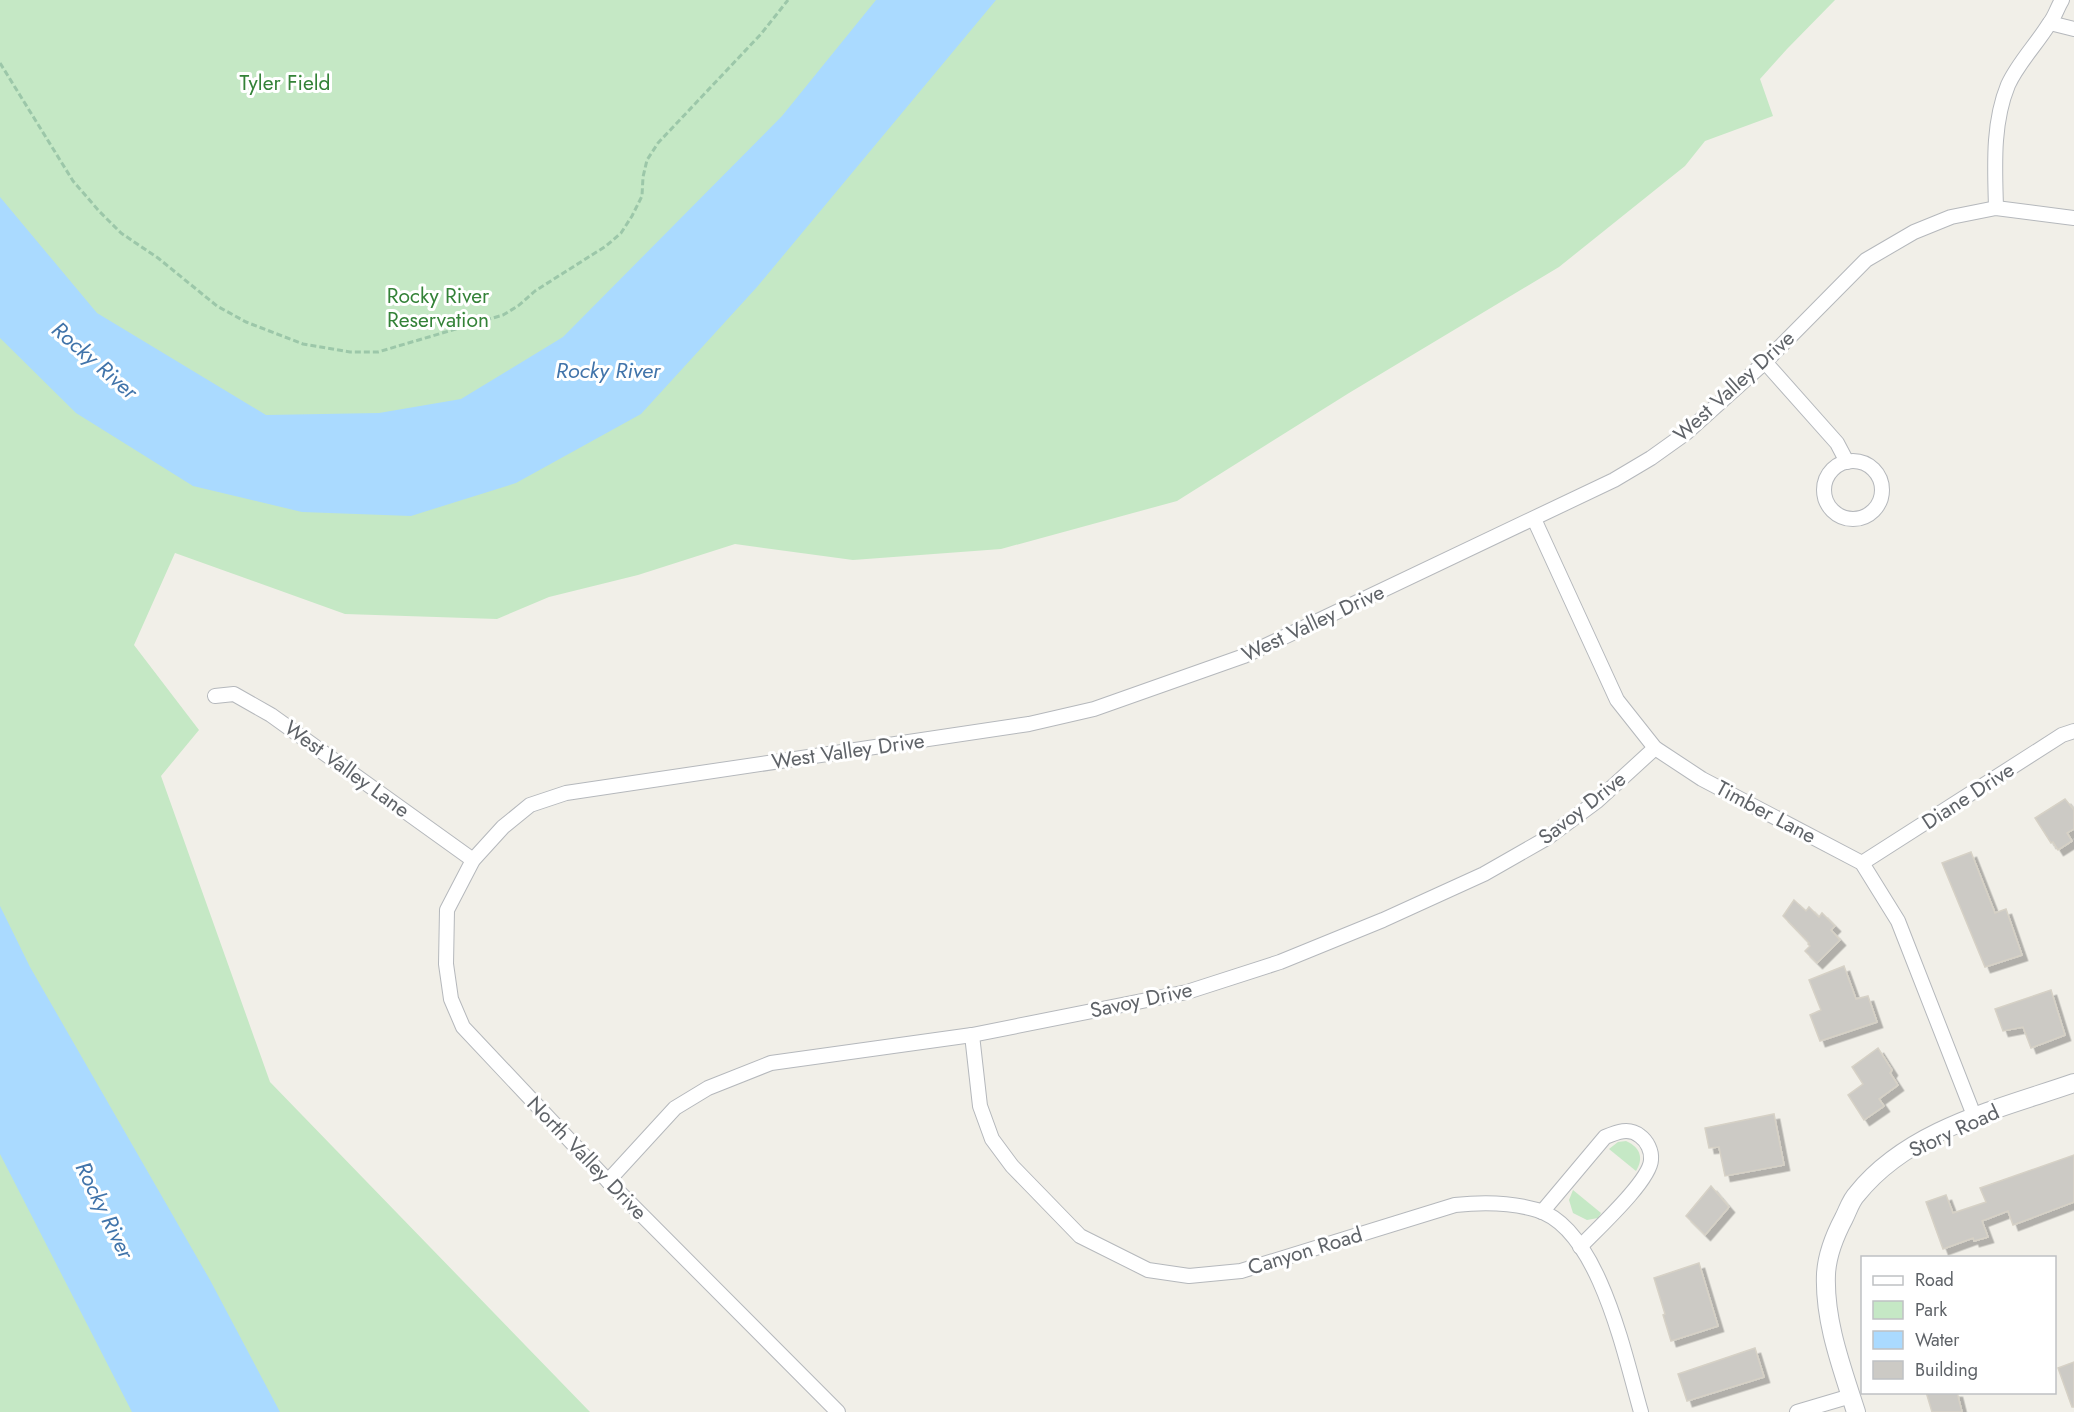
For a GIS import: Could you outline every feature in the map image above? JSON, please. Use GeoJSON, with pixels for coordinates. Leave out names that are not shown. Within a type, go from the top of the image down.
{"type":"FeatureCollection","features":[{"type":"Feature","properties":{"kind":"street"},"geometry":{"type":"LineString","coordinates":[[1995,208],[1995,154],[1999,114],[2008,85],[2030,49],[2050,23],[2062,0]]}},
{"type":"Feature","properties":{"kind":"street"},"geometry":{"type":"LineString","coordinates":[[2050,23],[2074,29]]}},
{"type":"Feature","properties":{"kind":"street","name":"West Valley Drive"},"geometry":{"type":"LineString","coordinates":[[473,860],[503,827],[530,805],[566,793],[1029,724],[1094,710],[1244,656],[1534,519],[1614,480],[1651,458],[1709,414],[1765,362],[1866,260],[1914,232],[1952,217],[1995,208],[2074,218]]}},
{"type":"Feature","properties":{"kind":"street"},"geometry":{"type":"LineString","coordinates":[[1765,362],[1837,443],[1847,462]]}},
{"type":"Feature","properties":{"kind":"street"},"geometry":{"type":"LineString","coordinates":[[1857,461],[1866,464],[1874,470],[1882,486],[1878,505],[1872,512],[1855,519],[1837,514],[1830,507],[1824,489],[1831,472],[1838,465],[1847,462],[1857,461]]}},
{"type":"Feature","properties":{"kind":"street","name":"Timber Lane"},"geometry":{"type":"LineString","coordinates":[[1534,519],[1617,700],[1655,748],[1702,778],[1862,863]]}},
{"type":"Feature","properties":{"kind":"street","name":"West Valley Lane"},"geometry":{"type":"LineString","coordinates":[[215,696],[234,694],[271,715],[473,860]]}},
{"type":"Feature","properties":{"kind":"street","name":"Diane Drive"},"geometry":{"type":"LineString","coordinates":[[1862,863],[2062,735],[2074,731]]}},
{"type":"Feature","properties":{"kind":"street","name":"Savoy Drive"},"geometry":{"type":"LineString","coordinates":[[608,1181],[675,1108],[708,1088],[771,1064],[972,1035],[1186,992],[1280,962],[1383,920],[1484,874],[1548,838],[1598,801],[1655,748]]}},
{"type":"Feature","properties":{"kind":"street","name":"North Valley Drive"},"geometry":{"type":"LineString","coordinates":[[473,860],[447,910],[446,964],[451,999],[463,1027],[608,1181],[838,1412]]}},
{"type":"Feature","properties":{"kind":"street"},"geometry":{"type":"LineString","coordinates":[[1862,863],[1898,921],[1975,1118]]}},
{"type":"Feature","properties":{"kind":"street","name":"Canyon Road"},"geometry":{"type":"LineString","coordinates":[[972,1035],[980,1106],[992,1139],[1012,1166],[1080,1236],[1148,1270],[1189,1276],[1241,1271],[1455,1205],[1485,1201],[1542,1212],[1564,1226],[1592,1262],[1607,1297],[1641,1412]]}},
{"type":"Feature","properties":{"kind":"street","name":"Story Road"},"geometry":{"type":"LineString","coordinates":[[1853,1404],[1829,1321],[1826,1273],[1835,1235],[1856,1195],[1889,1162],[1926,1138],[2074,1083]]}},
{"type":"Feature","properties":{"kind":"street"},"geometry":{"type":"LineString","coordinates":[[1542,1212],[1605,1137],[1619,1131],[1632,1131],[1641,1136],[1649,1146],[1651,1161],[1645,1177],[1580,1247]]}},
{"type":"Feature","properties":{"kind":"street"},"geometry":{"type":"LineString","coordinates":[[1797,1412],[1853,1404]]}},
{"type":"Feature","properties":{"kind":"path"},"geometry":{"type":"LineString","coordinates":[[0,63],[73,181],[121,233],[158,258],[217,306],[246,322],[303,344],[351,352],[378,352],[503,315],[535,291],[606,246],[621,233],[632,216],[642,196],[647,160],[658,143],[754,42],[788,0]]}},
{"type":"Feature","properties":{"kind":"green space","name":"Rocky River Reservation"},"geometry":{"type":"Polygon","coordinates":[[[0,0],[1835,0],[1760,79],[1773,116],[1705,141],[1685,166],[1559,267],[1349,393],[1177,501],[1001,549],[853,560],[735,544],[638,575],[549,597],[497,619],[345,614],[175,553],[134,645],[199,730],[161,776],[270,1082],[590,1412],[0,1412],[0,0]]]}},
{"type":"Feature","properties":{"kind":"green space"},"geometry":{"type":"Polygon","coordinates":[[[1626,1141],[1635,1146],[1639,1153],[1640,1162],[1636,1171],[1609,1149],[1618,1142],[1626,1141]]]}},
{"type":"Feature","properties":{"kind":"green space"},"geometry":{"type":"Polygon","coordinates":[[[1573,1190],[1601,1213],[1598,1218],[1587,1220],[1573,1213],[1569,1200],[1573,1190]]]}},
{"type":"Feature","properties":{"kind":"water","name":"Rocky River"},"geometry":{"type":"Polygon","coordinates":[[[876,0],[996,0],[757,287],[641,414],[516,483],[411,516],[302,512],[193,486],[76,413],[0,338],[0,197],[97,313],[266,415],[379,413],[461,399],[563,337],[782,116],[876,0]]]}},
{"type":"Feature","properties":{"kind":"water","name":"Rocky River"},"geometry":{"type":"Polygon","coordinates":[[[0,906],[30,967],[210,1280],[280,1412],[132,1412],[0,1154],[0,906]]]}},
{"type":"Feature","properties":{"kind":"building"},"geometry":{"type":"Polygon","coordinates":[[[2065,799],[2074,810],[2074,829],[2067,833],[2072,841],[2058,850],[2035,818],[2065,799]]]}},
{"type":"Feature","properties":{"kind":"building"},"geometry":{"type":"Polygon","coordinates":[[[1971,852],[1995,913],[2006,909],[2022,955],[1985,967],[1942,863],[1971,852]]]}},
{"type":"Feature","properties":{"kind":"building"},"geometry":{"type":"Polygon","coordinates":[[[1794,900],[1806,911],[1809,907],[1819,917],[1822,913],[1835,926],[1831,930],[1840,940],[1817,963],[1805,951],[1810,946],[1809,943],[1783,916],[1794,900]]]}},
{"type":"Feature","properties":{"kind":"building"},"geometry":{"type":"Polygon","coordinates":[[[1844,966],[1856,999],[1868,996],[1877,1022],[1820,1041],[1810,1015],[1821,1010],[1809,980],[1844,966]]]}},
{"type":"Feature","properties":{"kind":"building"},"geometry":{"type":"Polygon","coordinates":[[[2051,990],[2065,1035],[2031,1048],[2023,1027],[2003,1031],[1995,1009],[2051,990]]]}},
{"type":"Feature","properties":{"kind":"building"},"geometry":{"type":"Polygon","coordinates":[[[1878,1048],[1892,1070],[1890,1073],[1898,1085],[1879,1099],[1884,1106],[1864,1120],[1848,1095],[1863,1084],[1852,1067],[1878,1048]]]}},
{"type":"Feature","properties":{"kind":"building"},"geometry":{"type":"Polygon","coordinates":[[[1774,1114],[1784,1165],[1725,1176],[1719,1147],[1709,1148],[1705,1128],[1774,1114]]]}},
{"type":"Feature","properties":{"kind":"building"},"geometry":{"type":"Polygon","coordinates":[[[2074,1155],[2074,1202],[2013,1225],[2008,1211],[1982,1221],[1988,1237],[1974,1241],[1973,1238],[1943,1249],[1926,1202],[1946,1195],[1953,1213],[1986,1202],[1980,1188],[2074,1155]]]}},
{"type":"Feature","properties":{"kind":"building"},"geometry":{"type":"Polygon","coordinates":[[[1711,1186],[1729,1207],[1705,1235],[1686,1216],[1711,1186]]]}},
{"type":"Feature","properties":{"kind":"building"},"geometry":{"type":"Polygon","coordinates":[[[1699,1263],[1718,1326],[1671,1341],[1654,1278],[1699,1263]]]}},
{"type":"Feature","properties":{"kind":"building"},"geometry":{"type":"Polygon","coordinates":[[[1755,1348],[1764,1377],[1687,1401],[1678,1374],[1755,1348]]]}},
{"type":"Feature","properties":{"kind":"building"},"geometry":{"type":"Polygon","coordinates":[[[2074,1362],[2074,1407],[2072,1407],[2058,1368],[2074,1362]]]}},
{"type":"Feature","properties":{"kind":"building"},"geometry":{"type":"Polygon","coordinates":[[[1927,1394],[1958,1394],[1962,1412],[1932,1412],[1927,1394]]]}},
{"type":"Feature","properties":{"kind":"park label","name":"Tyler Field"},"geometry":{"type":"Point","coordinates":[285,83]}}]}
